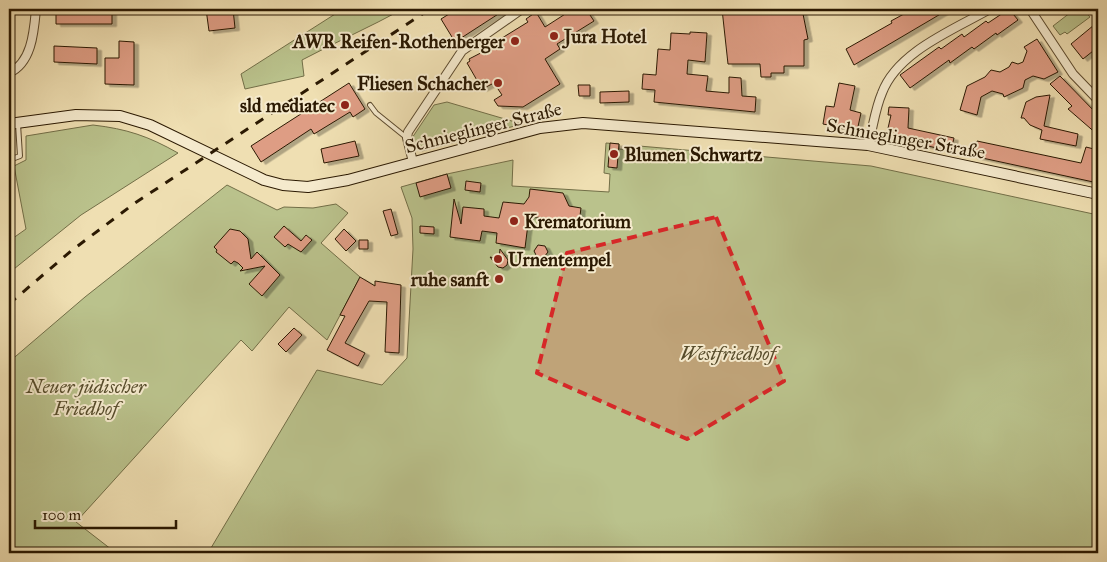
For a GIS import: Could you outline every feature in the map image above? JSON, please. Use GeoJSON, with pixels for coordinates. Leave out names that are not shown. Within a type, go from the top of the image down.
{"type":"FeatureCollection","features":[{"type":"Feature","properties":{"kind":"main road","name":"Schnieglinger Straße"},"geometry":{"type":"LineString","coordinates":[[13,124],[76,115],[120,116],[150,125],[251,175],[292,186],[333,184],[540,128],[583,123],[868,145],[1098,194]]}},
{"type":"Feature","properties":{"kind":"street"},"geometry":{"type":"LineString","coordinates":[[9,72],[20,67],[28,54],[36,9]]}},
{"type":"Feature","properties":{"kind":"street"},"geometry":{"type":"LineString","coordinates":[[413,162],[407,138],[408,132],[462,51],[522,9]]}},
{"type":"Feature","properties":{"kind":"street"},"geometry":{"type":"LineString","coordinates":[[868,145],[881,93],[892,73],[912,54],[990,9]]}},
{"type":"Feature","properties":{"kind":"street"},"geometry":{"type":"LineString","coordinates":[[1030,9],[1073,74],[1098,100]]}},
{"type":"Feature","properties":{"kind":"lane"},"geometry":{"type":"LineString","coordinates":[[370,105],[376,113],[407,138]]}},
{"type":"Feature","properties":{"kind":"lane"},"geometry":{"type":"LineString","coordinates":[[9,160],[20,156],[13,124]]}},
{"type":"Feature","properties":{"kind":"highlighted area"},"geometry":{"type":"Polygon","coordinates":[[[716,217],[784,381],[687,439],[537,373],[567,253],[716,217]]]}},
{"type":"Feature","properties":{"kind":"green space"},"geometry":{"type":"Polygon","coordinates":[[[343,9],[403,9],[302,60],[304,76],[245,89],[241,74],[343,9]]]}},
{"type":"Feature","properties":{"kind":"green space"},"geometry":{"type":"Polygon","coordinates":[[[1075,9],[1083,9],[1090,17],[1067,34],[1065,32],[1060,35],[1053,26],[1075,9]]]}},
{"type":"Feature","properties":{"kind":"green space"},"geometry":{"type":"Polygon","coordinates":[[[447,102],[522,124],[422,151],[416,146],[412,138],[434,105],[447,102]]]}},
{"type":"Feature","properties":{"kind":"green space"},"geometry":{"type":"Polygon","coordinates":[[[93,125],[137,134],[178,153],[81,215],[9,273],[9,241],[26,229],[14,166],[26,160],[26,136],[93,125]]]}},
{"type":"Feature","properties":{"kind":"green space","name":"Westfriedhof"},"geometry":{"type":"Polygon","coordinates":[[[606,143],[619,144],[619,149],[635,150],[639,146],[871,166],[1098,215],[1098,553],[208,553],[317,370],[382,385],[407,358],[413,249],[412,218],[401,187],[447,174],[513,160],[512,186],[609,192],[610,174],[604,173],[606,143]]]}},
{"type":"Feature","properties":{"kind":"green space","name":"Neuer jüdischer Friedhof"},"geometry":{"type":"Polygon","coordinates":[[[227,185],[277,210],[284,207],[313,208],[336,204],[348,213],[321,243],[360,277],[327,340],[289,307],[252,351],[241,340],[76,522],[116,553],[9,553],[9,362],[85,297],[227,185]]]}},
{"type":"Feature","properties":{"kind":"building"},"geometry":{"type":"Polygon","coordinates":[[[56,9],[112,9],[112,24],[56,24],[56,9]]]}},
{"type":"Feature","properties":{"kind":"building"},"geometry":{"type":"Polygon","coordinates":[[[206,9],[233,9],[235,28],[209,31],[206,9]]]}},
{"type":"Feature","properties":{"kind":"building"},"geometry":{"type":"Polygon","coordinates":[[[457,9],[506,9],[455,42],[441,19],[457,9]]]}},
{"type":"Feature","properties":{"kind":"building"},"geometry":{"type":"Polygon","coordinates":[[[573,9],[586,9],[594,21],[557,44],[560,49],[545,59],[560,84],[523,107],[498,106],[494,100],[502,95],[494,83],[482,89],[467,63],[470,61],[469,59],[504,41],[502,38],[528,22],[526,19],[536,12],[545,27],[573,9]]]}},
{"type":"Feature","properties":{"kind":"building"},"geometry":{"type":"Polygon","coordinates":[[[722,9],[772,9],[772,11],[802,9],[808,39],[804,40],[804,66],[784,66],[784,73],[771,73],[771,77],[761,77],[760,64],[728,64],[722,9]]]}},
{"type":"Feature","properties":{"kind":"building"},"geometry":{"type":"Polygon","coordinates":[[[913,9],[949,9],[854,65],[846,49],[913,9]]]}},
{"type":"Feature","properties":{"kind":"building"},"geometry":{"type":"Polygon","coordinates":[[[1009,9],[1018,20],[974,49],[972,47],[950,63],[949,60],[910,88],[900,75],[939,47],[941,49],[962,34],[964,37],[986,21],[988,23],[1009,9]]]}},
{"type":"Feature","properties":{"kind":"building"},"geometry":{"type":"Polygon","coordinates":[[[1094,25],[1098,30],[1098,47],[1083,59],[1071,44],[1094,25]]]}},
{"type":"Feature","properties":{"kind":"building"},"geometry":{"type":"Polygon","coordinates":[[[690,32],[707,33],[705,62],[688,60],[687,74],[708,76],[706,91],[729,93],[729,77],[741,78],[742,96],[756,97],[755,112],[654,102],[655,90],[642,89],[643,74],[656,75],[658,49],[670,50],[671,33],[690,34],[690,32]]]}},
{"type":"Feature","properties":{"kind":"building"},"geometry":{"type":"Polygon","coordinates":[[[1037,39],[1058,72],[1044,79],[1033,76],[1025,80],[1023,88],[1004,97],[1003,94],[992,91],[981,97],[977,115],[960,110],[967,86],[985,77],[991,70],[1000,72],[1009,67],[1012,62],[1018,64],[1023,62],[1027,51],[1024,47],[1037,39]]]}},
{"type":"Feature","properties":{"kind":"building"},"geometry":{"type":"Polygon","coordinates":[[[119,41],[134,42],[134,85],[105,84],[105,58],[119,58],[119,41]]]}},
{"type":"Feature","properties":{"kind":"building"},"geometry":{"type":"Polygon","coordinates":[[[54,46],[97,48],[97,64],[54,62],[54,46]]]}},
{"type":"Feature","properties":{"kind":"building"},"geometry":{"type":"Polygon","coordinates":[[[1060,76],[1098,115],[1098,135],[1068,109],[1072,106],[1050,84],[1060,76]]]}},
{"type":"Feature","properties":{"kind":"building"},"geometry":{"type":"Polygon","coordinates":[[[349,83],[365,109],[353,117],[350,112],[314,134],[311,129],[261,162],[251,146],[349,83]]]}},
{"type":"Feature","properties":{"kind":"building"},"geometry":{"type":"Polygon","coordinates":[[[839,83],[855,86],[850,110],[861,113],[857,131],[823,124],[826,106],[834,107],[839,83]]]}},
{"type":"Feature","properties":{"kind":"building"},"geometry":{"type":"Polygon","coordinates":[[[578,85],[590,85],[590,96],[579,96],[578,85]]]}},
{"type":"Feature","properties":{"kind":"building"},"geometry":{"type":"Polygon","coordinates":[[[629,91],[629,102],[600,103],[600,92],[629,91]]]}},
{"type":"Feature","properties":{"kind":"building"},"geometry":{"type":"Polygon","coordinates":[[[1050,95],[1044,126],[1078,134],[1076,146],[1040,139],[1042,130],[1030,125],[1024,118],[1021,118],[1026,102],[1036,97],[1050,95]]]}},
{"type":"Feature","properties":{"kind":"building"},"geometry":{"type":"Polygon","coordinates":[[[889,107],[909,108],[908,128],[954,138],[951,151],[886,137],[891,115],[888,115],[889,107]]]}},
{"type":"Feature","properties":{"kind":"building"},"geometry":{"type":"Polygon","coordinates":[[[355,141],[359,156],[324,163],[321,149],[355,141]]]}},
{"type":"Feature","properties":{"kind":"building"},"geometry":{"type":"Polygon","coordinates":[[[977,141],[1081,163],[1086,147],[1098,150],[1098,183],[973,156],[977,141]]]}},
{"type":"Feature","properties":{"kind":"building"},"geometry":{"type":"Polygon","coordinates":[[[610,143],[619,144],[617,168],[608,167],[610,143]]]}},
{"type":"Feature","properties":{"kind":"building"},"geometry":{"type":"Polygon","coordinates":[[[447,174],[451,188],[420,197],[416,183],[447,174]]]}},
{"type":"Feature","properties":{"kind":"building"},"geometry":{"type":"Polygon","coordinates":[[[466,181],[481,183],[480,192],[465,190],[466,181]]]}},
{"type":"Feature","properties":{"kind":"building","name":"Krematorium"},"geometry":{"type":"Polygon","coordinates":[[[530,189],[563,193],[569,206],[581,208],[579,223],[529,216],[525,248],[496,243],[497,233],[482,231],[480,241],[450,237],[454,199],[461,224],[463,207],[484,209],[484,216],[499,218],[503,202],[524,204],[529,197],[530,189]]]}},
{"type":"Feature","properties":{"kind":"building"},"geometry":{"type":"Polygon","coordinates":[[[391,209],[398,234],[391,236],[383,211],[391,209]]]}},
{"type":"Feature","properties":{"kind":"building"},"geometry":{"type":"Polygon","coordinates":[[[284,226],[301,241],[306,235],[312,240],[301,252],[288,244],[285,247],[274,237],[284,226]]]}},
{"type":"Feature","properties":{"kind":"building"},"geometry":{"type":"Polygon","coordinates":[[[420,226],[434,227],[434,234],[420,233],[420,226]]]}},
{"type":"Feature","properties":{"kind":"building"},"geometry":{"type":"Polygon","coordinates":[[[230,229],[240,231],[248,239],[251,259],[257,252],[280,275],[262,296],[249,284],[265,266],[240,271],[243,268],[238,263],[234,261],[231,264],[216,252],[217,250],[214,247],[230,229]]]}},
{"type":"Feature","properties":{"kind":"building"},"geometry":{"type":"Polygon","coordinates":[[[344,229],[356,241],[346,251],[335,239],[344,229]]]}},
{"type":"Feature","properties":{"kind":"building"},"geometry":{"type":"Polygon","coordinates":[[[359,240],[368,240],[368,249],[359,249],[359,240]]]}},
{"type":"Feature","properties":{"kind":"building"},"geometry":{"type":"Polygon","coordinates":[[[538,245],[545,246],[548,252],[544,257],[537,257],[534,251],[538,245]]]}},
{"type":"Feature","properties":{"kind":"building","name":"Urnentempel"},"geometry":{"type":"Polygon","coordinates":[[[500,249],[508,260],[507,265],[503,268],[498,267],[490,257],[499,259],[500,249]]]}},
{"type":"Feature","properties":{"kind":"building"},"geometry":{"type":"Polygon","coordinates":[[[360,277],[375,286],[375,281],[401,285],[399,353],[385,352],[387,302],[369,301],[345,343],[365,353],[358,366],[327,350],[345,316],[340,315],[360,277]]]}},
{"type":"Feature","properties":{"kind":"building"},"geometry":{"type":"Polygon","coordinates":[[[294,328],[302,335],[286,352],[278,344],[294,328]]]}},
{"type":"Feature","properties":{"kind":"railway"},"geometry":{"type":"LineString","coordinates":[[9,304],[71,251],[135,203],[430,9]]}},
{"type":"Feature","properties":{"kind":"place","name":"Jura Hotel"},"geometry":{"type":"Point","coordinates":[554,36]}},
{"type":"Feature","properties":{"kind":"place","name":"AWR Reifen-Rothenberger"},"geometry":{"type":"Point","coordinates":[515,41]}},
{"type":"Feature","properties":{"kind":"place","name":"Fliesen Schacher"},"geometry":{"type":"Point","coordinates":[498,83]}},
{"type":"Feature","properties":{"kind":"place","name":"sld mediatec"},"geometry":{"type":"Point","coordinates":[345,105]}},
{"type":"Feature","properties":{"kind":"place","name":"Blumen Schwartz"},"geometry":{"type":"Point","coordinates":[614,154]}},
{"type":"Feature","properties":{"kind":"place","name":"Krematorium"},"geometry":{"type":"Point","coordinates":[514,221]}},
{"type":"Feature","properties":{"kind":"place","name":"Urnentempel"},"geometry":{"type":"Point","coordinates":[498,259]}},
{"type":"Feature","properties":{"kind":"place","name":"ruhe sanft"},"geometry":{"type":"Point","coordinates":[499,279]}}]}
